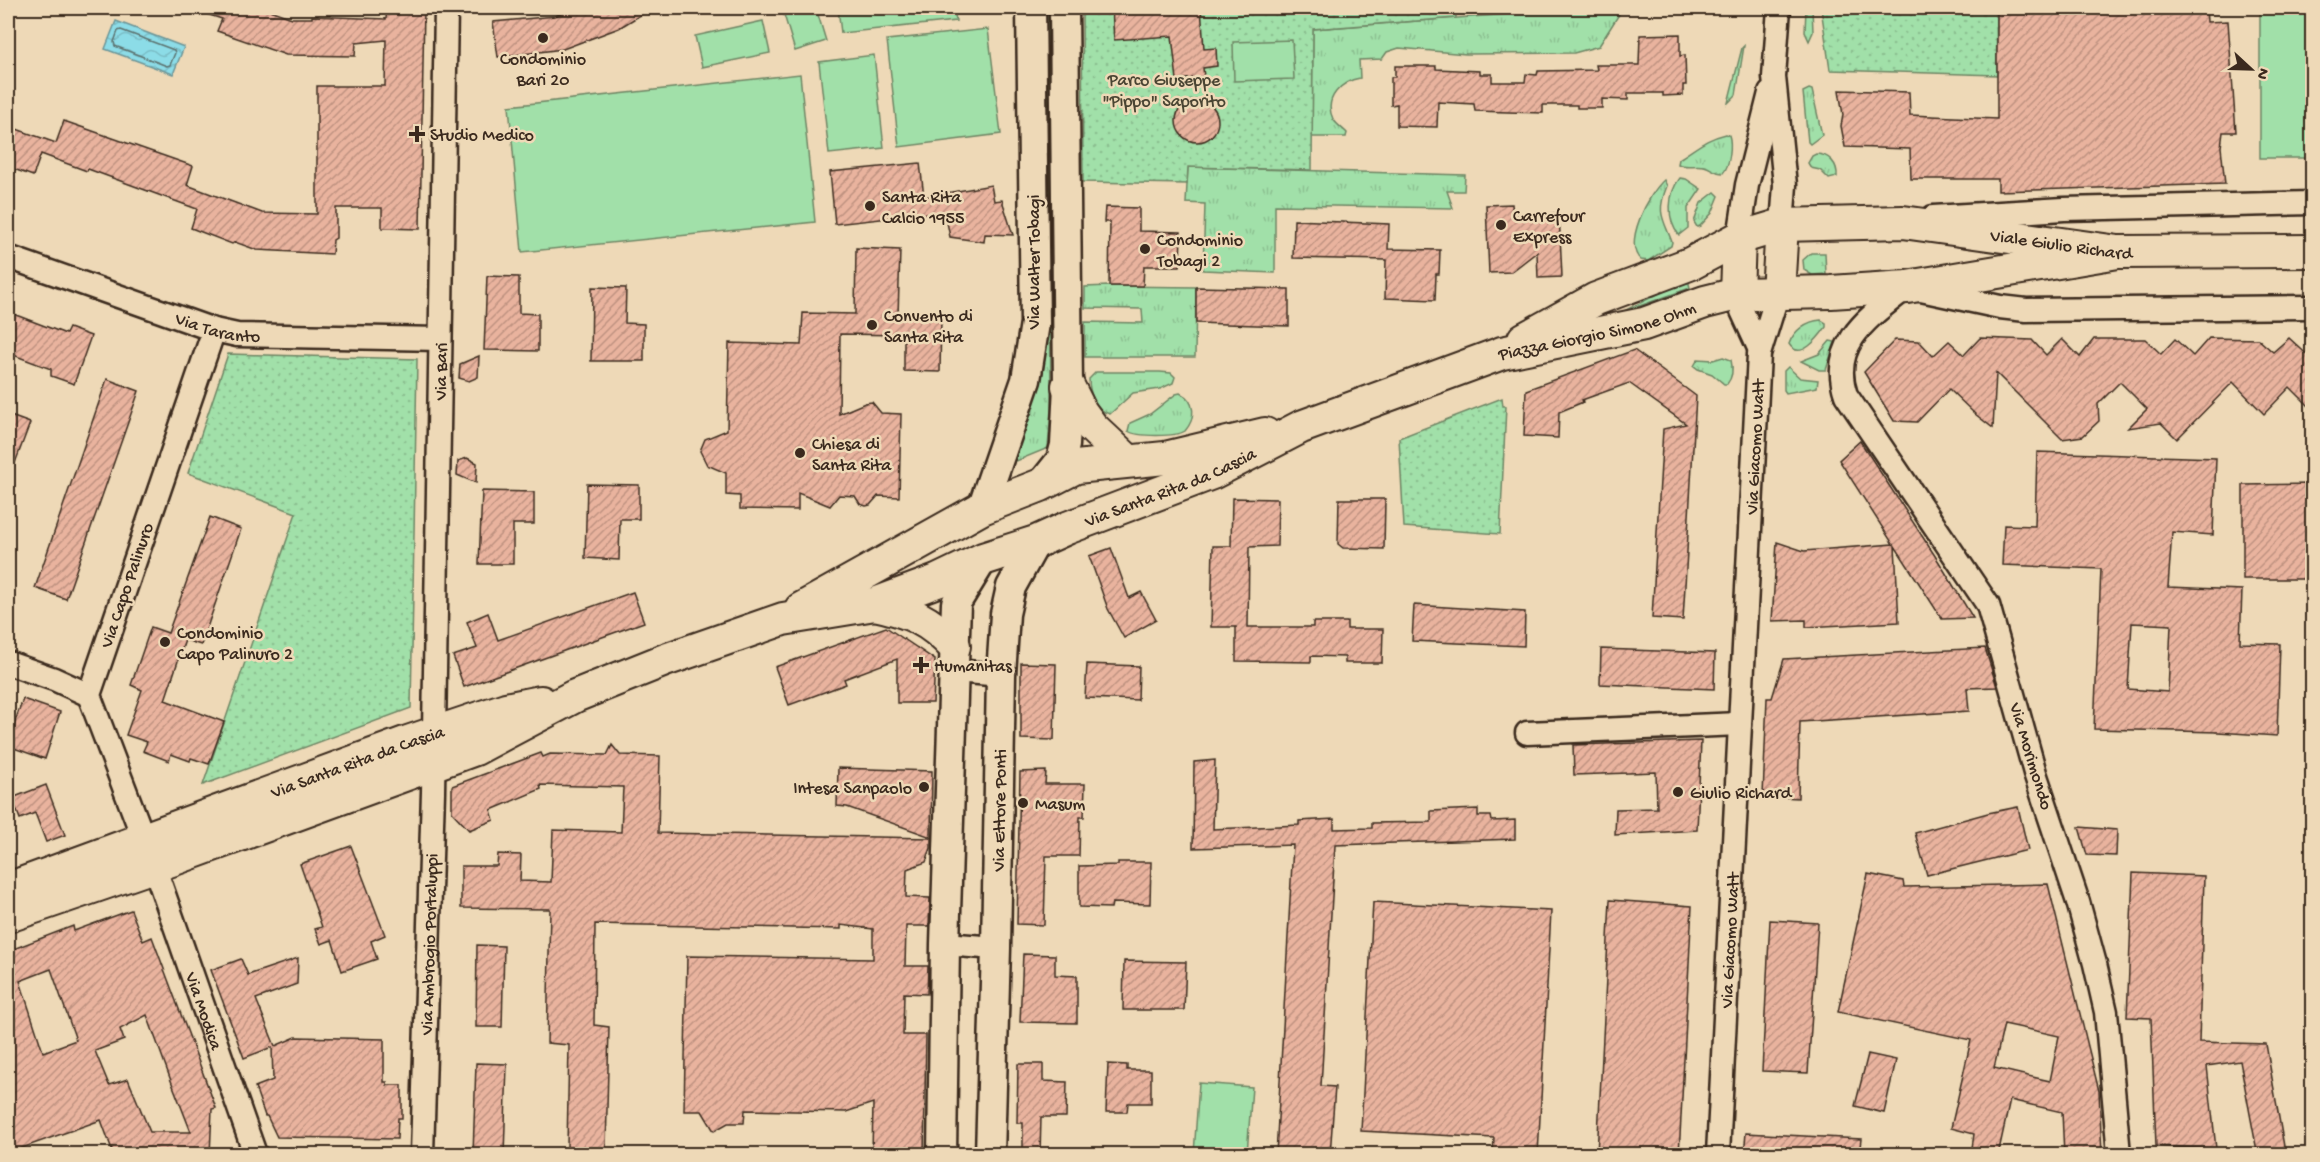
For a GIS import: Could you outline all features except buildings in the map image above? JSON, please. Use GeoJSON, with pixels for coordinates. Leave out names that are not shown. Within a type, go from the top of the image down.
{"type":"FeatureCollection","features":[{"type":"Feature","properties":{"kind":"main road","name":"Piazza Giorgio Simone Ohm"},"geometry":{"type":"LineString","coordinates":[[1502,352],[1596,299],[1692,263],[1738,238],[1782,225],[1903,222]]}},
{"type":"Feature","properties":{"kind":"main road","name":"Viale Giulio Richard"},"geometry":{"type":"LineString","coordinates":[[1903,222],[2118,252]]}},
{"type":"Feature","properties":{"kind":"main road"},"geometry":{"type":"LineString","coordinates":[[1778,293],[1782,225]]}},
{"type":"Feature","properties":{"kind":"main road"},"geometry":{"type":"LineString","coordinates":[[1737,294],[1738,238]]}},
{"type":"Feature","properties":{"kind":"main road"},"geometry":{"type":"LineString","coordinates":[[2118,252],[2313,251]]}},
{"type":"Feature","properties":{"kind":"main road","name":"Viale Giulio Richard"},"geometry":{"type":"LineString","coordinates":[[1907,287],[2118,252]]}},
{"type":"Feature","properties":{"kind":"main road","name":"Piazza Giorgio Simone Ohm"},"geometry":{"type":"LineString","coordinates":[[1502,352],[1644,324],[1705,302],[1737,294],[1907,287]]}},
{"type":"Feature","properties":{"kind":"main road","name":"Via Santa Rita da Cascia"},"geometry":{"type":"LineString","coordinates":[[8,916],[148,853],[433,749],[506,709],[575,696],[665,660],[783,619],[875,604],[937,581],[983,559],[1036,542],[1212,473],[1301,428],[1502,352]]}},
{"type":"Feature","properties":{"kind":"main road","name":"Via Walter Tobagi"},"geometry":{"type":"LineString","coordinates":[[1068,386],[1081,412],[1092,427],[1128,461]]}},
{"type":"Feature","properties":{"kind":"main road","name":"Via Santa Rita da Cascia"},"geometry":{"type":"LineString","coordinates":[[783,619],[982,508],[1041,485],[1076,468],[1165,458],[1231,441],[1301,428]]}},
{"type":"Feature","properties":{"kind":"main road"},"geometry":{"type":"LineString","coordinates":[[1036,542],[1043,518],[1041,485]]}},
{"type":"Feature","properties":{"kind":"main road"},"geometry":{"type":"LineString","coordinates":[[982,508],[979,533],[983,559]]}},
{"type":"Feature","properties":{"kind":"main road"},"geometry":{"type":"LineString","coordinates":[[875,604],[902,609],[927,621],[955,659]]}},
{"type":"Feature","properties":{"kind":"main road","name":"Via Santa Rita da Cascia"},"geometry":{"type":"LineString","coordinates":[[8,889],[148,853]]}},
{"type":"Feature","properties":{"kind":"street","name":"Via Bari"},"geometry":{"type":"LineString","coordinates":[[433,749],[446,8]]}},
{"type":"Feature","properties":{"kind":"street","name":"Via Walter Tobagi"},"geometry":{"type":"LineString","coordinates":[[982,508],[1026,380],[1035,323],[1031,8]]}},
{"type":"Feature","properties":{"kind":"street","name":"Via Walter Tobagi"},"geometry":{"type":"LineString","coordinates":[[1041,485],[1061,460],[1065,445],[1068,386],[1064,8]]}},
{"type":"Feature","properties":{"kind":"street"},"geometry":{"type":"LineString","coordinates":[[1779,8],[1774,77],[1785,185],[1782,225]]}},
{"type":"Feature","properties":{"kind":"street"},"geometry":{"type":"LineString","coordinates":[[1738,238],[1747,184],[1774,77]]}},
{"type":"Feature","properties":{"kind":"street","name":"Viale Giulio Richard"},"geometry":{"type":"LineString","coordinates":[[1903,222],[1941,216],[2064,209],[2313,203]]}},
{"type":"Feature","properties":{"kind":"street","name":"Via Taranto"},"geometry":{"type":"LineString","coordinates":[[8,257],[214,330],[237,335],[440,339]]}},
{"type":"Feature","properties":{"kind":"street"},"geometry":{"type":"LineString","coordinates":[[1907,287],[2026,310],[2313,307]]}},
{"type":"Feature","properties":{"kind":"street","name":"Via Morimondo"},"geometry":{"type":"LineString","coordinates":[[1907,287],[1874,314],[1851,338],[1843,355],[1840,369],[1846,395],[1988,605],[2035,773],[2078,902],[2095,964],[2107,1023],[2119,1155]]}},
{"type":"Feature","properties":{"kind":"street"},"geometry":{"type":"LineString","coordinates":[[1759,348],[1778,293]]}},
{"type":"Feature","properties":{"kind":"street"},"geometry":{"type":"LineString","coordinates":[[1737,294],[1759,348]]}},
{"type":"Feature","properties":{"kind":"street","name":"Via Capo Palinuro"},"geometry":{"type":"LineString","coordinates":[[89,694],[214,330]]}},
{"type":"Feature","properties":{"kind":"street","name":"Via Giacomo Watt"},"geometry":{"type":"LineString","coordinates":[[1718,1155],[1759,348]]}},
{"type":"Feature","properties":{"kind":"street","name":"Via Ettore Ponti"},"geometry":{"type":"LineString","coordinates":[[990,1155],[1001,675],[1005,614],[1011,587],[1036,542]]}},
{"type":"Feature","properties":{"kind":"street"},"geometry":{"type":"LineString","coordinates":[[942,1155],[945,944],[956,603],[983,559]]}},
{"type":"Feature","properties":{"kind":"street"},"geometry":{"type":"LineString","coordinates":[[955,659],[1001,675]]}},
{"type":"Feature","properties":{"kind":"street"},"geometry":{"type":"LineString","coordinates":[[8,663],[89,694],[148,853]]}},
{"type":"Feature","properties":{"kind":"street"},"geometry":{"type":"LineString","coordinates":[[1527,733],[1740,724]]}},
{"type":"Feature","properties":{"kind":"street","name":"Via Ambrogio Portaluppi"},"geometry":{"type":"LineString","coordinates":[[422,1155],[433,749]]}},
{"type":"Feature","properties":{"kind":"street","name":"Via Modica"},"geometry":{"type":"LineString","coordinates":[[148,853],[255,1155]]}},
{"type":"Feature","properties":{"kind":"street"},"geometry":{"type":"LineString","coordinates":[[945,944],[996,948]]}},
{"type":"Feature","properties":{"kind":"green space"},"geometry":{"type":"Polygon","coordinates":[[[782,8],[816,8],[826,41],[795,51],[782,8]]]}},
{"type":"Feature","properties":{"kind":"green space"},"geometry":{"type":"Polygon","coordinates":[[[838,8],[954,8],[956,21],[841,33],[838,8]]]}},
{"type":"Feature","properties":{"kind":"green space"},"geometry":{"type":"Polygon","coordinates":[[[1046,8],[1048,8],[1051,409],[1048,448],[1014,462],[1043,372],[1049,324],[1046,8]]]}},
{"type":"Feature","properties":{"kind":"green space","name":"Parco Giuseppe \"Pippo\" Saporito"},"geometry":{"type":"Polygon","coordinates":[[[1082,8],[1456,8],[1456,18],[1313,29],[1312,170],[1188,167],[1187,184],[1083,182],[1082,8]]]}},
{"type":"Feature","properties":{"kind":"green space"},"geometry":{"type":"Polygon","coordinates":[[[1588,8],[1623,8],[1599,46],[1574,53],[1466,54],[1399,48],[1387,52],[1382,59],[1359,60],[1360,78],[1341,87],[1330,104],[1333,119],[1347,133],[1346,137],[1312,137],[1313,29],[1588,8]]]}},
{"type":"Feature","properties":{"kind":"green space"},"geometry":{"type":"Polygon","coordinates":[[[1806,8],[1812,8],[1813,32],[1809,41],[1805,32],[1806,8]]]}},
{"type":"Feature","properties":{"kind":"green space"},"geometry":{"type":"Polygon","coordinates":[[[1821,8],[1996,8],[1997,75],[1830,70],[1821,8]]]}},
{"type":"Feature","properties":{"kind":"green space"},"geometry":{"type":"Polygon","coordinates":[[[2260,8],[2312,8],[2312,158],[2260,158],[2260,8]]]}},
{"type":"Feature","properties":{"kind":"green space"},"geometry":{"type":"Polygon","coordinates":[[[763,21],[770,53],[702,67],[695,36],[763,21]]]}},
{"type":"Feature","properties":{"kind":"green space"},"geometry":{"type":"Polygon","coordinates":[[[988,29],[1001,134],[899,147],[887,40],[988,29]]]}},
{"type":"Feature","properties":{"kind":"green space"},"geometry":{"type":"Polygon","coordinates":[[[1292,40],[1294,79],[1234,81],[1233,42],[1292,40]]]}},
{"type":"Feature","properties":{"kind":"green space"},"geometry":{"type":"Polygon","coordinates":[[[1744,46],[1736,95],[1728,103],[1742,48],[1744,46]]]}},
{"type":"Feature","properties":{"kind":"green space"},"geometry":{"type":"Polygon","coordinates":[[[874,55],[884,148],[829,154],[819,62],[874,55]]]}},
{"type":"Feature","properties":{"kind":"green space"},"geometry":{"type":"Polygon","coordinates":[[[800,74],[815,222],[522,252],[509,106],[800,74]]]}},
{"type":"Feature","properties":{"kind":"green space"},"geometry":{"type":"Polygon","coordinates":[[[1812,90],[1822,135],[1810,144],[1803,92],[1812,90]]]}},
{"type":"Feature","properties":{"kind":"green space"},"geometry":{"type":"Polygon","coordinates":[[[1726,134],[1729,135],[1730,149],[1729,160],[1723,173],[1704,166],[1678,164],[1679,159],[1701,144],[1726,134]]]}},
{"type":"Feature","properties":{"kind":"green space"},"geometry":{"type":"Polygon","coordinates":[[[1816,154],[1821,154],[1832,161],[1837,177],[1829,179],[1820,170],[1811,168],[1808,163],[1816,154]]]}},
{"type":"Feature","properties":{"kind":"green space"},"geometry":{"type":"Polygon","coordinates":[[[1188,167],[1465,175],[1464,191],[1447,191],[1453,208],[1275,205],[1275,273],[1203,270],[1205,204],[1186,203],[1188,167]]]}},
{"type":"Feature","properties":{"kind":"green space"},"geometry":{"type":"Polygon","coordinates":[[[1680,178],[1686,179],[1701,189],[1688,208],[1688,228],[1679,235],[1672,222],[1670,206],[1673,191],[1680,178]]]}},
{"type":"Feature","properties":{"kind":"green space"},"geometry":{"type":"Polygon","coordinates":[[[1664,180],[1667,186],[1661,209],[1672,242],[1671,246],[1648,261],[1641,260],[1636,253],[1634,243],[1636,231],[1651,196],[1664,180]]]}},
{"type":"Feature","properties":{"kind":"green space"},"geometry":{"type":"Polygon","coordinates":[[[1715,192],[1719,196],[1712,213],[1697,227],[1694,222],[1701,203],[1715,192]]]}},
{"type":"Feature","properties":{"kind":"green space"},"geometry":{"type":"Polygon","coordinates":[[[1811,253],[1825,253],[1826,274],[1812,275],[1804,270],[1803,260],[1811,253]]]}},
{"type":"Feature","properties":{"kind":"green space"},"geometry":{"type":"Polygon","coordinates":[[[1688,279],[1690,288],[1620,313],[1688,279]]]}},
{"type":"Feature","properties":{"kind":"green space"},"geometry":{"type":"Polygon","coordinates":[[[1085,287],[1196,287],[1195,357],[1085,357],[1085,322],[1143,323],[1142,309],[1085,308],[1085,287]]]}},
{"type":"Feature","properties":{"kind":"green space"},"geometry":{"type":"Polygon","coordinates":[[[1821,320],[1826,323],[1826,327],[1819,336],[1804,349],[1793,349],[1789,344],[1794,334],[1811,322],[1821,320]]]}},
{"type":"Feature","properties":{"kind":"green space"},"geometry":{"type":"Polygon","coordinates":[[[1830,341],[1835,342],[1826,370],[1819,370],[1801,361],[1819,354],[1830,341]]]}},
{"type":"Feature","properties":{"kind":"green space"},"geometry":{"type":"Polygon","coordinates":[[[228,354],[417,359],[411,708],[203,785],[296,513],[188,473],[228,354]]]}},
{"type":"Feature","properties":{"kind":"green space"},"geometry":{"type":"Polygon","coordinates":[[[1723,357],[1731,360],[1732,363],[1731,375],[1727,384],[1694,366],[1698,359],[1713,360],[1723,357]]]}},
{"type":"Feature","properties":{"kind":"green space"},"geometry":{"type":"Polygon","coordinates":[[[1788,367],[1800,378],[1818,380],[1817,387],[1786,393],[1784,371],[1788,367]]]}},
{"type":"Feature","properties":{"kind":"green space"},"geometry":{"type":"Polygon","coordinates":[[[1096,372],[1160,372],[1171,373],[1175,377],[1173,383],[1160,389],[1133,393],[1110,414],[1097,405],[1090,390],[1089,379],[1096,372]]]}},
{"type":"Feature","properties":{"kind":"green space"},"geometry":{"type":"Polygon","coordinates":[[[1180,393],[1189,400],[1193,410],[1191,421],[1185,431],[1156,436],[1128,431],[1130,423],[1150,414],[1180,393]]]}},
{"type":"Feature","properties":{"kind":"green space"},"geometry":{"type":"Polygon","coordinates":[[[1502,398],[1503,406],[1506,406],[1500,534],[1404,527],[1399,438],[1502,398]]]}},
{"type":"Feature","properties":{"kind":"green space"},"geometry":{"type":"Polygon","coordinates":[[[1199,1083],[1252,1087],[1247,1154],[1194,1154],[1199,1083]]]}},
{"type":"Feature","properties":{"kind":"water"},"geometry":{"type":"Polygon","coordinates":[[[116,21],[184,47],[173,74],[105,49],[116,21]]]}},
{"type":"Feature","properties":{"kind":"place","name":"Condominio Bari 20"},"geometry":{"type":"Point","coordinates":[543,38]}},
{"type":"Feature","properties":{"kind":"place","name":"Studio Medico"},"geometry":{"type":"Point","coordinates":[417,134]}},
{"type":"Feature","properties":{"kind":"place","name":"Santa Rita Calcio 1955"},"geometry":{"type":"Point","coordinates":[870,206]}},
{"type":"Feature","properties":{"kind":"place","name":"Carrefour Express"},"geometry":{"type":"Point","coordinates":[1501,225]}},
{"type":"Feature","properties":{"kind":"place","name":"Condominio Tobagi 2"},"geometry":{"type":"Point","coordinates":[1145,249]}},
{"type":"Feature","properties":{"kind":"place","name":"Convento di Santa Rita"},"geometry":{"type":"Point","coordinates":[872,325]}},
{"type":"Feature","properties":{"kind":"place","name":"Chiesa di Santa Rita"},"geometry":{"type":"Point","coordinates":[800,453]}},
{"type":"Feature","properties":{"kind":"place","name":"Condominio Capo Palinuro 2"},"geometry":{"type":"Point","coordinates":[165,642]}},
{"type":"Feature","properties":{"kind":"place","name":"Humanitas"},"geometry":{"type":"Point","coordinates":[921,665]}},
{"type":"Feature","properties":{"kind":"place","name":"Intesa Sanpaolo"},"geometry":{"type":"Point","coordinates":[924,787]}},
{"type":"Feature","properties":{"kind":"place","name":"Giulio Richard"},"geometry":{"type":"Point","coordinates":[1678,792]}},
{"type":"Feature","properties":{"kind":"place","name":"Masum"},"geometry":{"type":"Point","coordinates":[1023,803]}}]}
